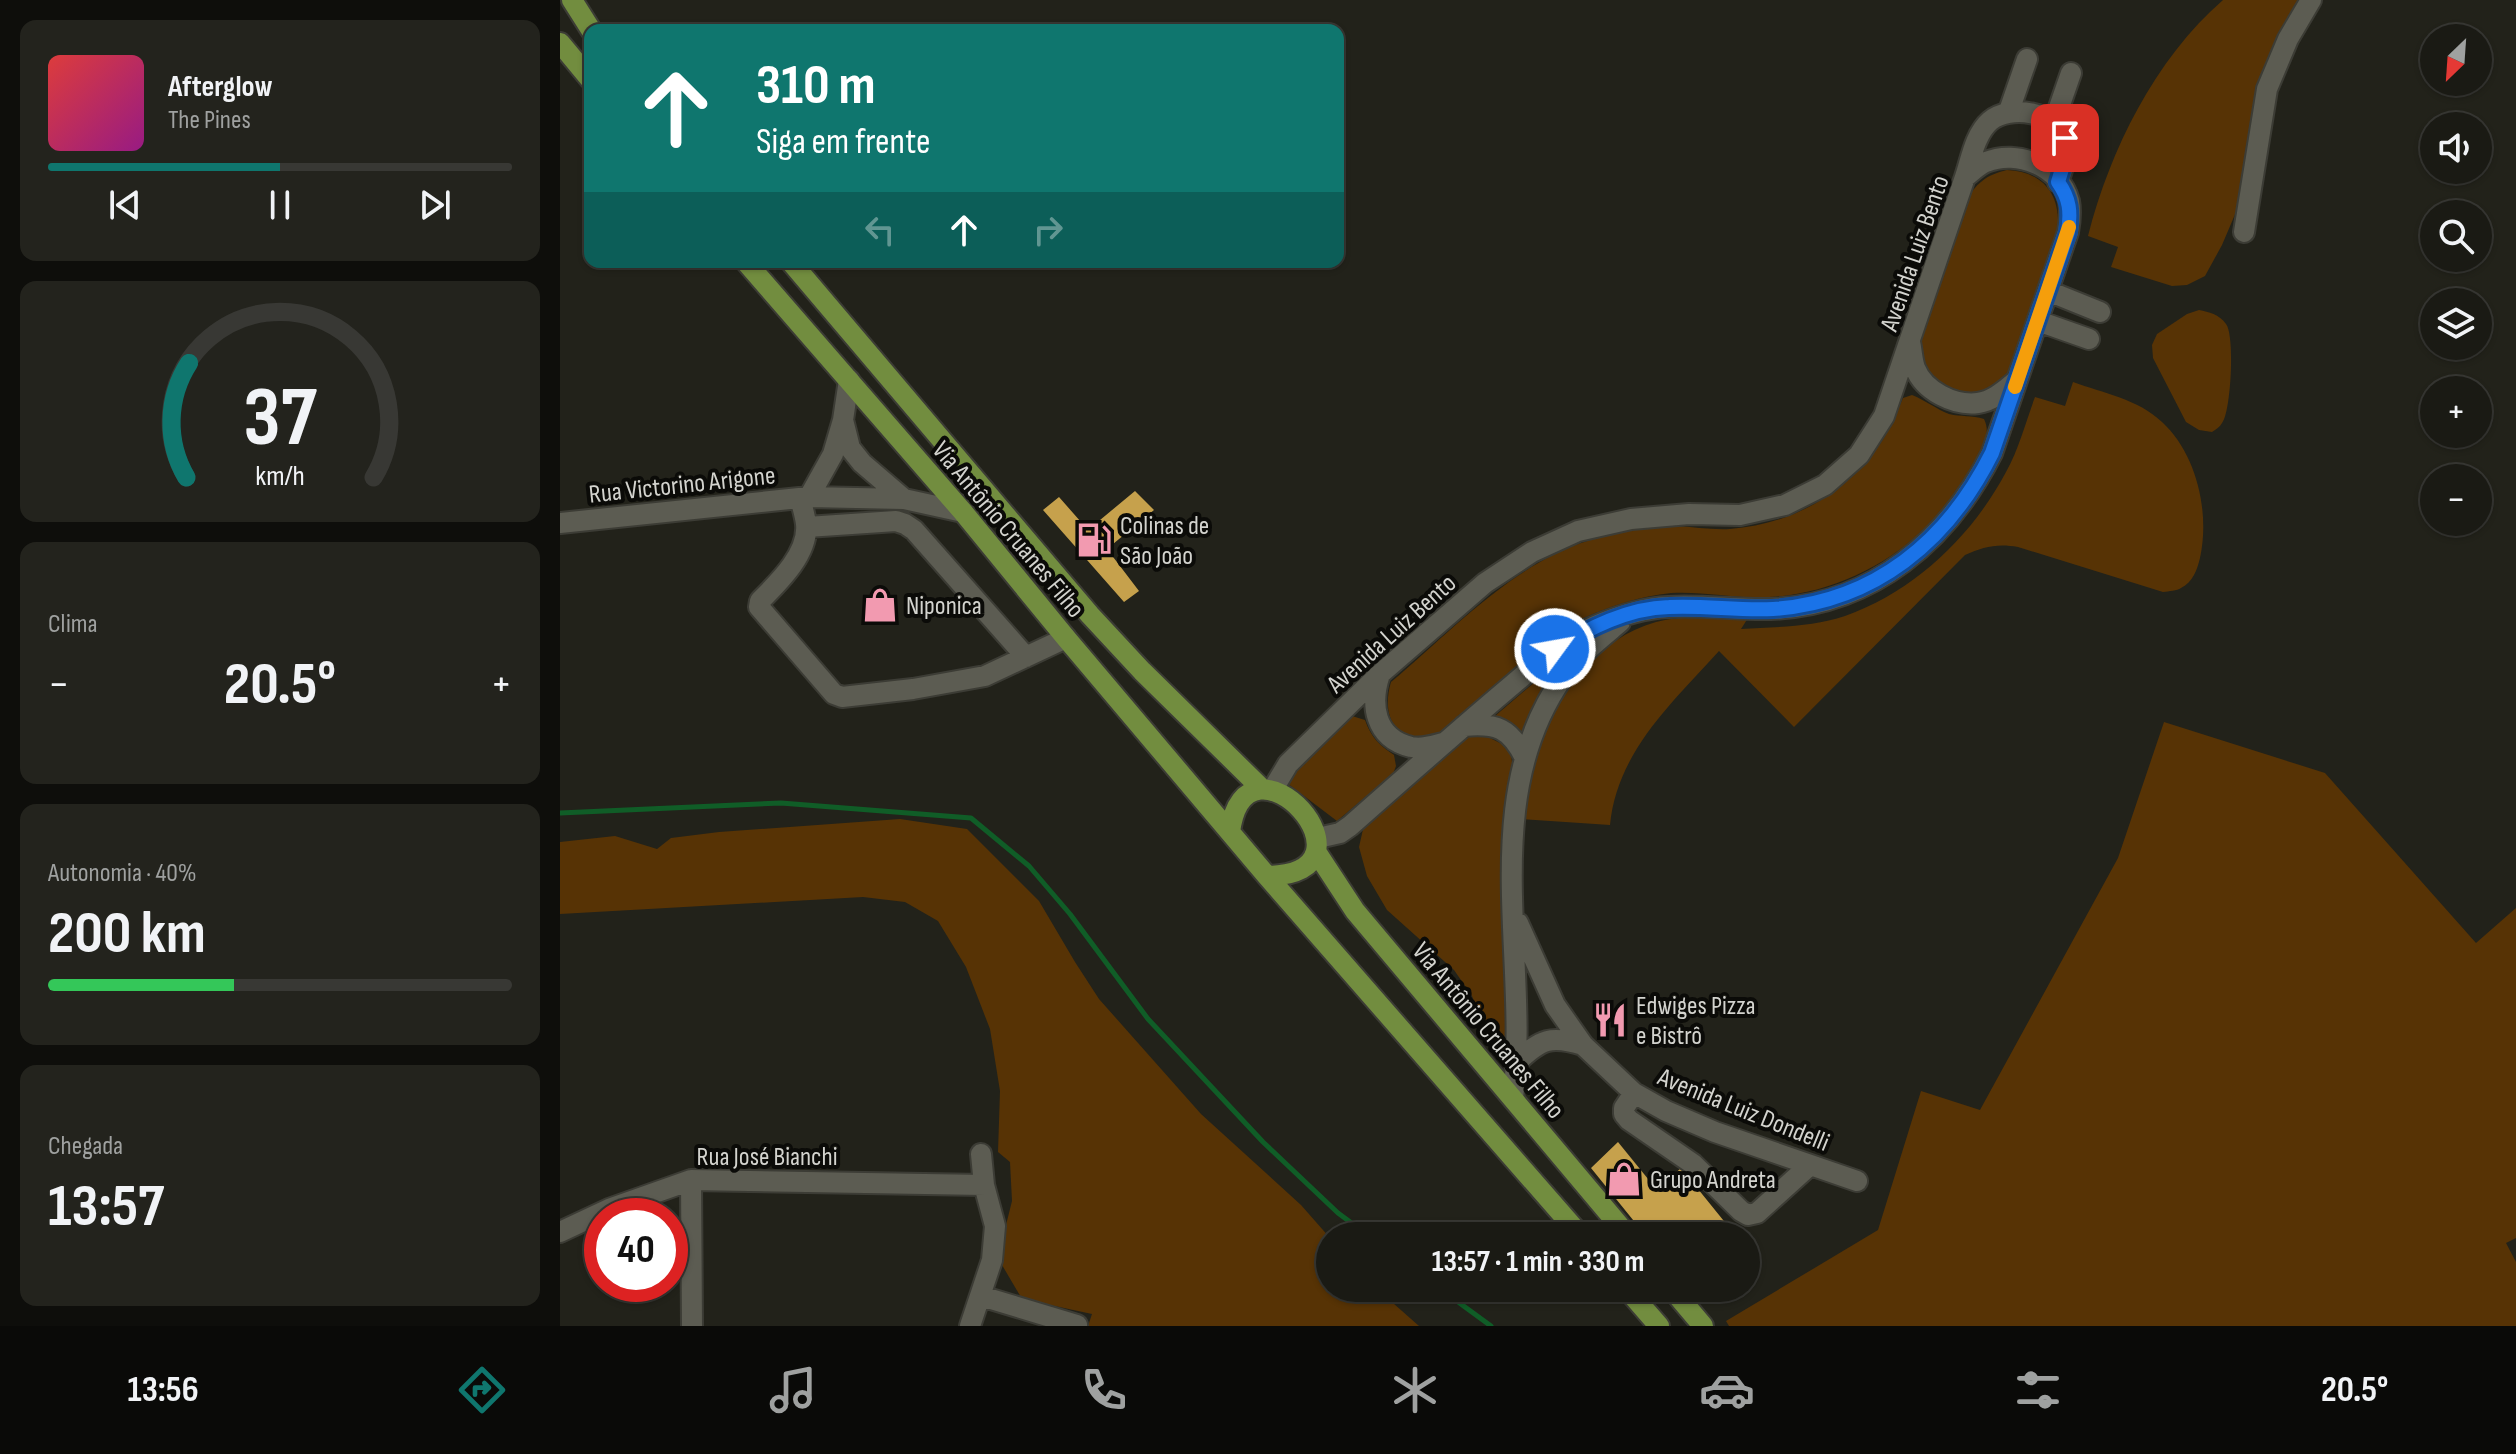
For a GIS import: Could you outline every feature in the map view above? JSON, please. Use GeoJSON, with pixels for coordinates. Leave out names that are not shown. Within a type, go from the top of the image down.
{"type":"FeatureCollection","features":[{"type":"Feature","properties":{"kind":"main road"},"geometry":{"type":"LineString","coordinates":[[572,0],[587,24]]}},
{"type":"Feature","properties":{"kind":"main road"},"geometry":{"type":"LineString","coordinates":[[560,43],[584,72]]}},
{"type":"Feature","properties":{"kind":"main road","name":"Via Antônio Cruanes Filho"},"geometry":{"type":"LineString","coordinates":[[751,268],[963,512],[1230,832]]}},
{"type":"Feature","properties":{"kind":"main road","name":"Via Antônio Cruanes Filho"},"geometry":{"type":"LineString","coordinates":[[796,268],[1090,615],[1142,671],[1266,788]]}},
{"type":"Feature","properties":{"kind":"main road"},"geometry":{"type":"LineString","coordinates":[[1267,876],[1286,875],[1304,867],[1318,845],[1308,819],[1300,810],[1266,788],[1248,794],[1238,804],[1230,832],[1267,876],[1569,1222]]}},
{"type":"Feature","properties":{"kind":"main road","name":"Via Antônio Cruanes Filho"},"geometry":{"type":"LineString","coordinates":[[1318,845],[1355,911],[1616,1222]]}},
{"type":"Feature","properties":{"kind":"main road"},"geometry":{"type":"LineString","coordinates":[[1638,1302],[1659,1326]]}},
{"type":"Feature","properties":{"kind":"main road"},"geometry":{"type":"LineString","coordinates":[[1683,1302],[1703,1326]]}},
{"type":"Feature","properties":{"kind":"street"},"geometry":{"type":"LineString","coordinates":[[2244,232],[2267,89],[2288,39],[2311,0]]}},
{"type":"Feature","properties":{"kind":"street"},"geometry":{"type":"LineString","coordinates":[[2009,111],[2027,59]]}},
{"type":"Feature","properties":{"kind":"street"},"geometry":{"type":"LineString","coordinates":[[2054,122],[2071,73]]}},
{"type":"Feature","properties":{"kind":"street"},"geometry":{"type":"LineString","coordinates":[[1318,845],[1350,826],[1555,649],[1589,628],[1629,614],[1666,607],[1774,609],[1820,601],[1868,585],[1912,556],[1945,526],[1975,486],[1992,453],[2068,232],[2071,214],[2068,197],[2058,182],[2066,156],[2065,138],[2054,122],[2032,113],[2009,111],[1991,120],[1979,134],[1965,177]]}},
{"type":"Feature","properties":{"kind":"street","name":"Avenida Luiz Bento"},"geometry":{"type":"LineString","coordinates":[[1266,788],[1380,674],[1485,583],[1532,552],[1578,531],[1631,519],[1689,514],[1740,515],[1785,505],[1825,485],[1859,455],[1884,416],[1965,177],[1984,163],[2007,157],[2025,159],[2044,167],[2058,182]]}},
{"type":"Feature","properties":{"kind":"street"},"geometry":{"type":"LineString","coordinates":[[2048,291],[2100,312]]}},
{"type":"Feature","properties":{"kind":"street"},"geometry":{"type":"LineString","coordinates":[[2038,321],[2089,339]]}},
{"type":"Feature","properties":{"kind":"street"},"geometry":{"type":"LineString","coordinates":[[1910,342],[1915,369],[1926,385],[1958,402],[1979,403],[1999,395],[2017,380]]}},
{"type":"Feature","properties":{"kind":"street","name":"Rua Victorino Arigone"},"geometry":{"type":"LineString","coordinates":[[805,497],[833,454],[843,420],[849,380]]}},
{"type":"Feature","properties":{"kind":"street"},"geometry":{"type":"LineString","coordinates":[[843,420],[850,448],[862,463],[904,499]]}},
{"type":"Feature","properties":{"kind":"street"},"geometry":{"type":"LineString","coordinates":[[805,497],[807,527],[799,552],[790,570],[760,601],[759,607],[834,694],[851,696],[985,676],[1066,638]]}},
{"type":"Feature","properties":{"kind":"street","name":"Rua Victorino Arigone"},"geometry":{"type":"LineString","coordinates":[[560,523],[805,497],[904,499],[963,512]]}},
{"type":"Feature","properties":{"kind":"street"},"geometry":{"type":"LineString","coordinates":[[807,527],[896,521],[905,524],[914,530],[1026,657]]}},
{"type":"Feature","properties":{"kind":"street","name":"Avenida Luiz Dondelli"},"geometry":{"type":"LineString","coordinates":[[1513,1098],[1517,1062],[1512,868],[1514,811],[1525,758],[1545,709],[1564,676],[1588,649],[1629,614]]}},
{"type":"Feature","properties":{"kind":"street"},"geometry":{"type":"LineString","coordinates":[[1380,674],[1374,702],[1382,728],[1395,740],[1410,747],[1423,748],[1443,743]]}},
{"type":"Feature","properties":{"kind":"street"},"geometry":{"type":"LineString","coordinates":[[1464,726],[1486,724],[1503,729],[1517,742],[1525,758]]}},
{"type":"Feature","properties":{"kind":"street","name":"Avenida Luiz Dondelli"},"geometry":{"type":"LineString","coordinates":[[1513,912],[1555,1005],[1583,1045],[1634,1093],[1715,1132],[1857,1181]]}},
{"type":"Feature","properties":{"kind":"street"},"geometry":{"type":"LineString","coordinates":[[1517,1062],[1544,1041],[1560,1038],[1583,1045]]}},
{"type":"Feature","properties":{"kind":"street"},"geometry":{"type":"LineString","coordinates":[[1634,1093],[1624,1108],[1629,1120],[1693,1164],[1748,1215],[1757,1213],[1810,1165]]}},
{"type":"Feature","properties":{"kind":"street"},"geometry":{"type":"LineString","coordinates":[[970,1326],[992,1260],[995,1226],[984,1185],[981,1154]]}},
{"type":"Feature","properties":{"kind":"street"},"geometry":{"type":"LineString","coordinates":[[691,1180],[692,1326]]}},
{"type":"Feature","properties":{"kind":"street","name":"Rua José Bianchi"},"geometry":{"type":"LineString","coordinates":[[560,1232],[609,1209],[691,1180],[984,1185]]}},
{"type":"Feature","properties":{"kind":"street"},"geometry":{"type":"LineString","coordinates":[[981,1296],[1077,1325]]}},
{"type":"Feature","properties":{"kind":"shaded area"},"geometry":{"type":"Polygon","coordinates":[[[2223,0],[2300,0],[2239,205],[2222,245],[2205,276],[2187,285],[2172,286],[2111,267],[2118,247],[2088,236],[2109,171],[2138,108],[2176,50],[2223,0]]]}},
{"type":"Feature","properties":{"kind":"shaded area"},"geometry":{"type":"Polygon","coordinates":[[[2007,170],[2030,175],[2047,187],[2056,204],[2058,228],[2010,370],[1990,390],[1962,393],[1944,386],[1930,374],[1920,338],[1965,203],[1982,181],[2007,170]]]}},
{"type":"Feature","properties":{"kind":"shaded area"},"geometry":{"type":"Polygon","coordinates":[[[2199,310],[2214,314],[2229,331],[2231,374],[2228,404],[2222,423],[2212,432],[2199,430],[2186,422],[2153,358],[2152,345],[2157,334],[2187,314],[2199,310]]]}},
{"type":"Feature","properties":{"kind":"shaded area"},"geometry":{"type":"Polygon","coordinates":[[[2073,382],[2120,398],[2153,414],[2184,450],[2198,485],[2203,522],[2199,562],[2189,582],[2177,590],[2163,592],[2018,547],[1997,546],[1978,550],[1965,555],[1794,727],[1719,651],[1666,710],[1635,752],[1623,774],[1610,825],[1522,819],[1528,783],[1546,727],[1568,688],[1598,654],[1635,630],[1656,622],[1690,617],[1748,618],[1741,629],[1807,624],[1845,616],[1895,592],[1939,559],[1959,539],[1992,496],[2011,463],[2035,397],[2065,406],[2073,382]]]}},
{"type":"Feature","properties":{"kind":"shaded area"},"geometry":{"type":"Polygon","coordinates":[[[1912,395],[1949,414],[1984,419],[1987,435],[1978,458],[1945,506],[1922,531],[1889,557],[1851,578],[1789,595],[1757,597],[1671,593],[1615,606],[1556,634],[1442,732],[1415,737],[1405,734],[1391,720],[1388,696],[1391,682],[1480,604],[1529,569],[1581,543],[1616,533],[1664,526],[1730,529],[1778,520],[1800,511],[1821,500],[1859,470],[1888,431],[1903,398],[1912,395]]]}},
{"type":"Feature","properties":{"kind":"shaded area"},"geometry":{"type":"Polygon","coordinates":[[[1572,650],[1547,686],[1526,736],[1512,724],[1495,716],[1572,650]]]}},
{"type":"Feature","properties":{"kind":"shaded area"},"geometry":{"type":"Polygon","coordinates":[[[1352,716],[1365,720],[1376,740],[1394,755],[1396,766],[1393,774],[1337,821],[1279,777],[1352,716]]]}},
{"type":"Feature","properties":{"kind":"shaded area"},"geometry":{"type":"Polygon","coordinates":[[[2164,722],[2325,773],[2476,943],[2516,908],[2516,1238],[2506,1243],[2516,1262],[2516,1326],[1729,1326],[1726,1321],[1878,1230],[1921,1091],[1980,1110],[2118,858],[2164,722]]]}},
{"type":"Feature","properties":{"kind":"shaded area"},"geometry":{"type":"Polygon","coordinates":[[[1468,737],[1488,737],[1502,744],[1511,754],[1513,770],[1502,846],[1508,1050],[1482,1022],[1472,996],[1454,970],[1387,910],[1367,876],[1359,847],[1364,825],[1468,737]]]}},
{"type":"Feature","properties":{"kind":"shaded area"},"geometry":{"type":"Polygon","coordinates":[[[900,819],[967,829],[1039,901],[1099,999],[1201,1114],[1316,1222],[1316,1302],[1392,1302],[1419,1326],[1088,1326],[1092,1314],[1022,1299],[1002,1265],[1005,1229],[1012,1201],[1010,1162],[998,1152],[1000,1091],[990,1029],[966,967],[938,921],[905,902],[863,897],[560,914],[560,842],[615,836],[657,849],[671,838],[900,819]]]}},
{"type":"Feature","properties":{"kind":"building","name":"Colinas de São João"},"geometry":{"type":"Polygon","coordinates":[[[1135,491],[1154,510],[1107,549],[1139,591],[1124,602],[1043,510],[1059,497],[1088,530],[1135,491]]]}},
{"type":"Feature","properties":{"kind":"building","name":"Grupo Andreta"},"geometry":{"type":"Polygon","coordinates":[[[1618,1142],[1657,1190],[1681,1168],[1725,1222],[1635,1222],[1591,1168],[1618,1142]]]}},
{"type":"Feature","properties":{"kind":"waterway"},"geometry":{"type":"LineString","coordinates":[[560,813],[781,803],[971,818],[1029,866],[1070,914],[1148,1019],[1263,1142],[1350,1222]]}},
{"type":"Feature","properties":{"kind":"waterway"},"geometry":{"type":"LineString","coordinates":[[1458,1302],[1491,1326]]}},
{"type":"Feature","properties":{"kind":"slow traffic"},"geometry":{"type":"LineString","coordinates":[[2015,387],[2069,227]]}},
{"type":"Feature","properties":{"kind":"place","name":"Colinas de São João"},"geometry":{"type":"Point","coordinates":[1094,540]}},
{"type":"Feature","properties":{"kind":"place","name":"Niponica"},"geometry":{"type":"Point","coordinates":[880,605]}},
{"type":"Feature","properties":{"kind":"place","name":"Edwiges Pizza e Bistrô"},"geometry":{"type":"Point","coordinates":[1610,1020]}},
{"type":"Feature","properties":{"kind":"place","name":"Grupo Andreta"},"geometry":{"type":"Point","coordinates":[1624,1179]}},
{"type":"Feature","properties":{"kind":"route"},"geometry":{"type":"LineString","coordinates":[[1555,649],[1589,628],[1629,614],[1666,607],[1774,609],[1820,601],[1868,585],[1912,556],[1945,526],[1975,486],[1992,453],[2068,232],[2071,214],[2068,197],[2058,182],[2066,156],[2065,138]]}}]}
